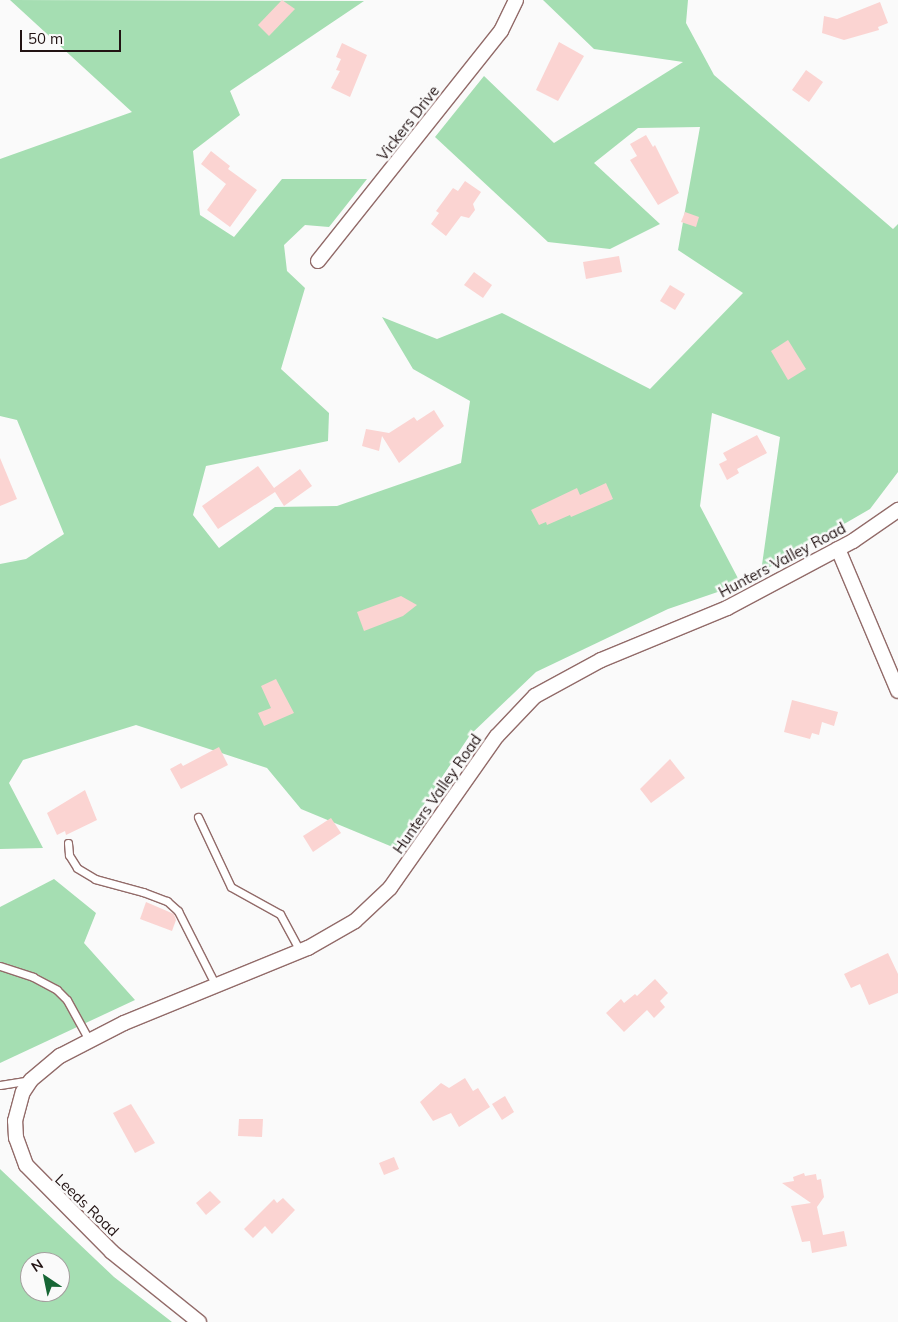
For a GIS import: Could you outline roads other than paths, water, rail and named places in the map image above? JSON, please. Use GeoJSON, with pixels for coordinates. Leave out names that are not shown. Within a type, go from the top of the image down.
{"type":"FeatureCollection","features":[{"type":"Feature","properties":{"kind":"street","name":"Vickers Drive"},"geometry":{"type":"LineString","coordinates":[[318,261],[501,31],[516,0]]}},
{"type":"Feature","properties":{"kind":"street","name":"Hunters Valley Road"},"geometry":{"type":"LineString","coordinates":[[31,1080],[60,1056],[89,1040],[215,984],[300,951],[355,921],[390,888],[497,736],[535,696],[601,660],[727,608],[838,549],[879,525],[898,510]]}},
{"type":"Feature","properties":{"kind":"street"},"geometry":{"type":"LineString","coordinates":[[838,549],[898,691]]}},
{"type":"Feature","properties":{"kind":"street","name":"Leeds Road"},"geometry":{"type":"LineString","coordinates":[[31,1080],[22,1092],[15,1121],[16,1138],[26,1165],[112,1252],[199,1322]]}},
{"type":"Feature","properties":{"kind":"lane"},"geometry":{"type":"LineString","coordinates":[[198,817],[231,887],[280,914],[300,951]]}},
{"type":"Feature","properties":{"kind":"lane"},"geometry":{"type":"LineString","coordinates":[[68,843],[69,855],[83,872],[95,880],[167,901],[178,911],[215,984]]}},
{"type":"Feature","properties":{"kind":"lane"},"geometry":{"type":"LineString","coordinates":[[0,966],[33,977],[57,990],[68,1000],[89,1040]]}},
{"type":"Feature","properties":{"kind":"lane"},"geometry":{"type":"LineString","coordinates":[[0,1084],[31,1080]]}}]}
